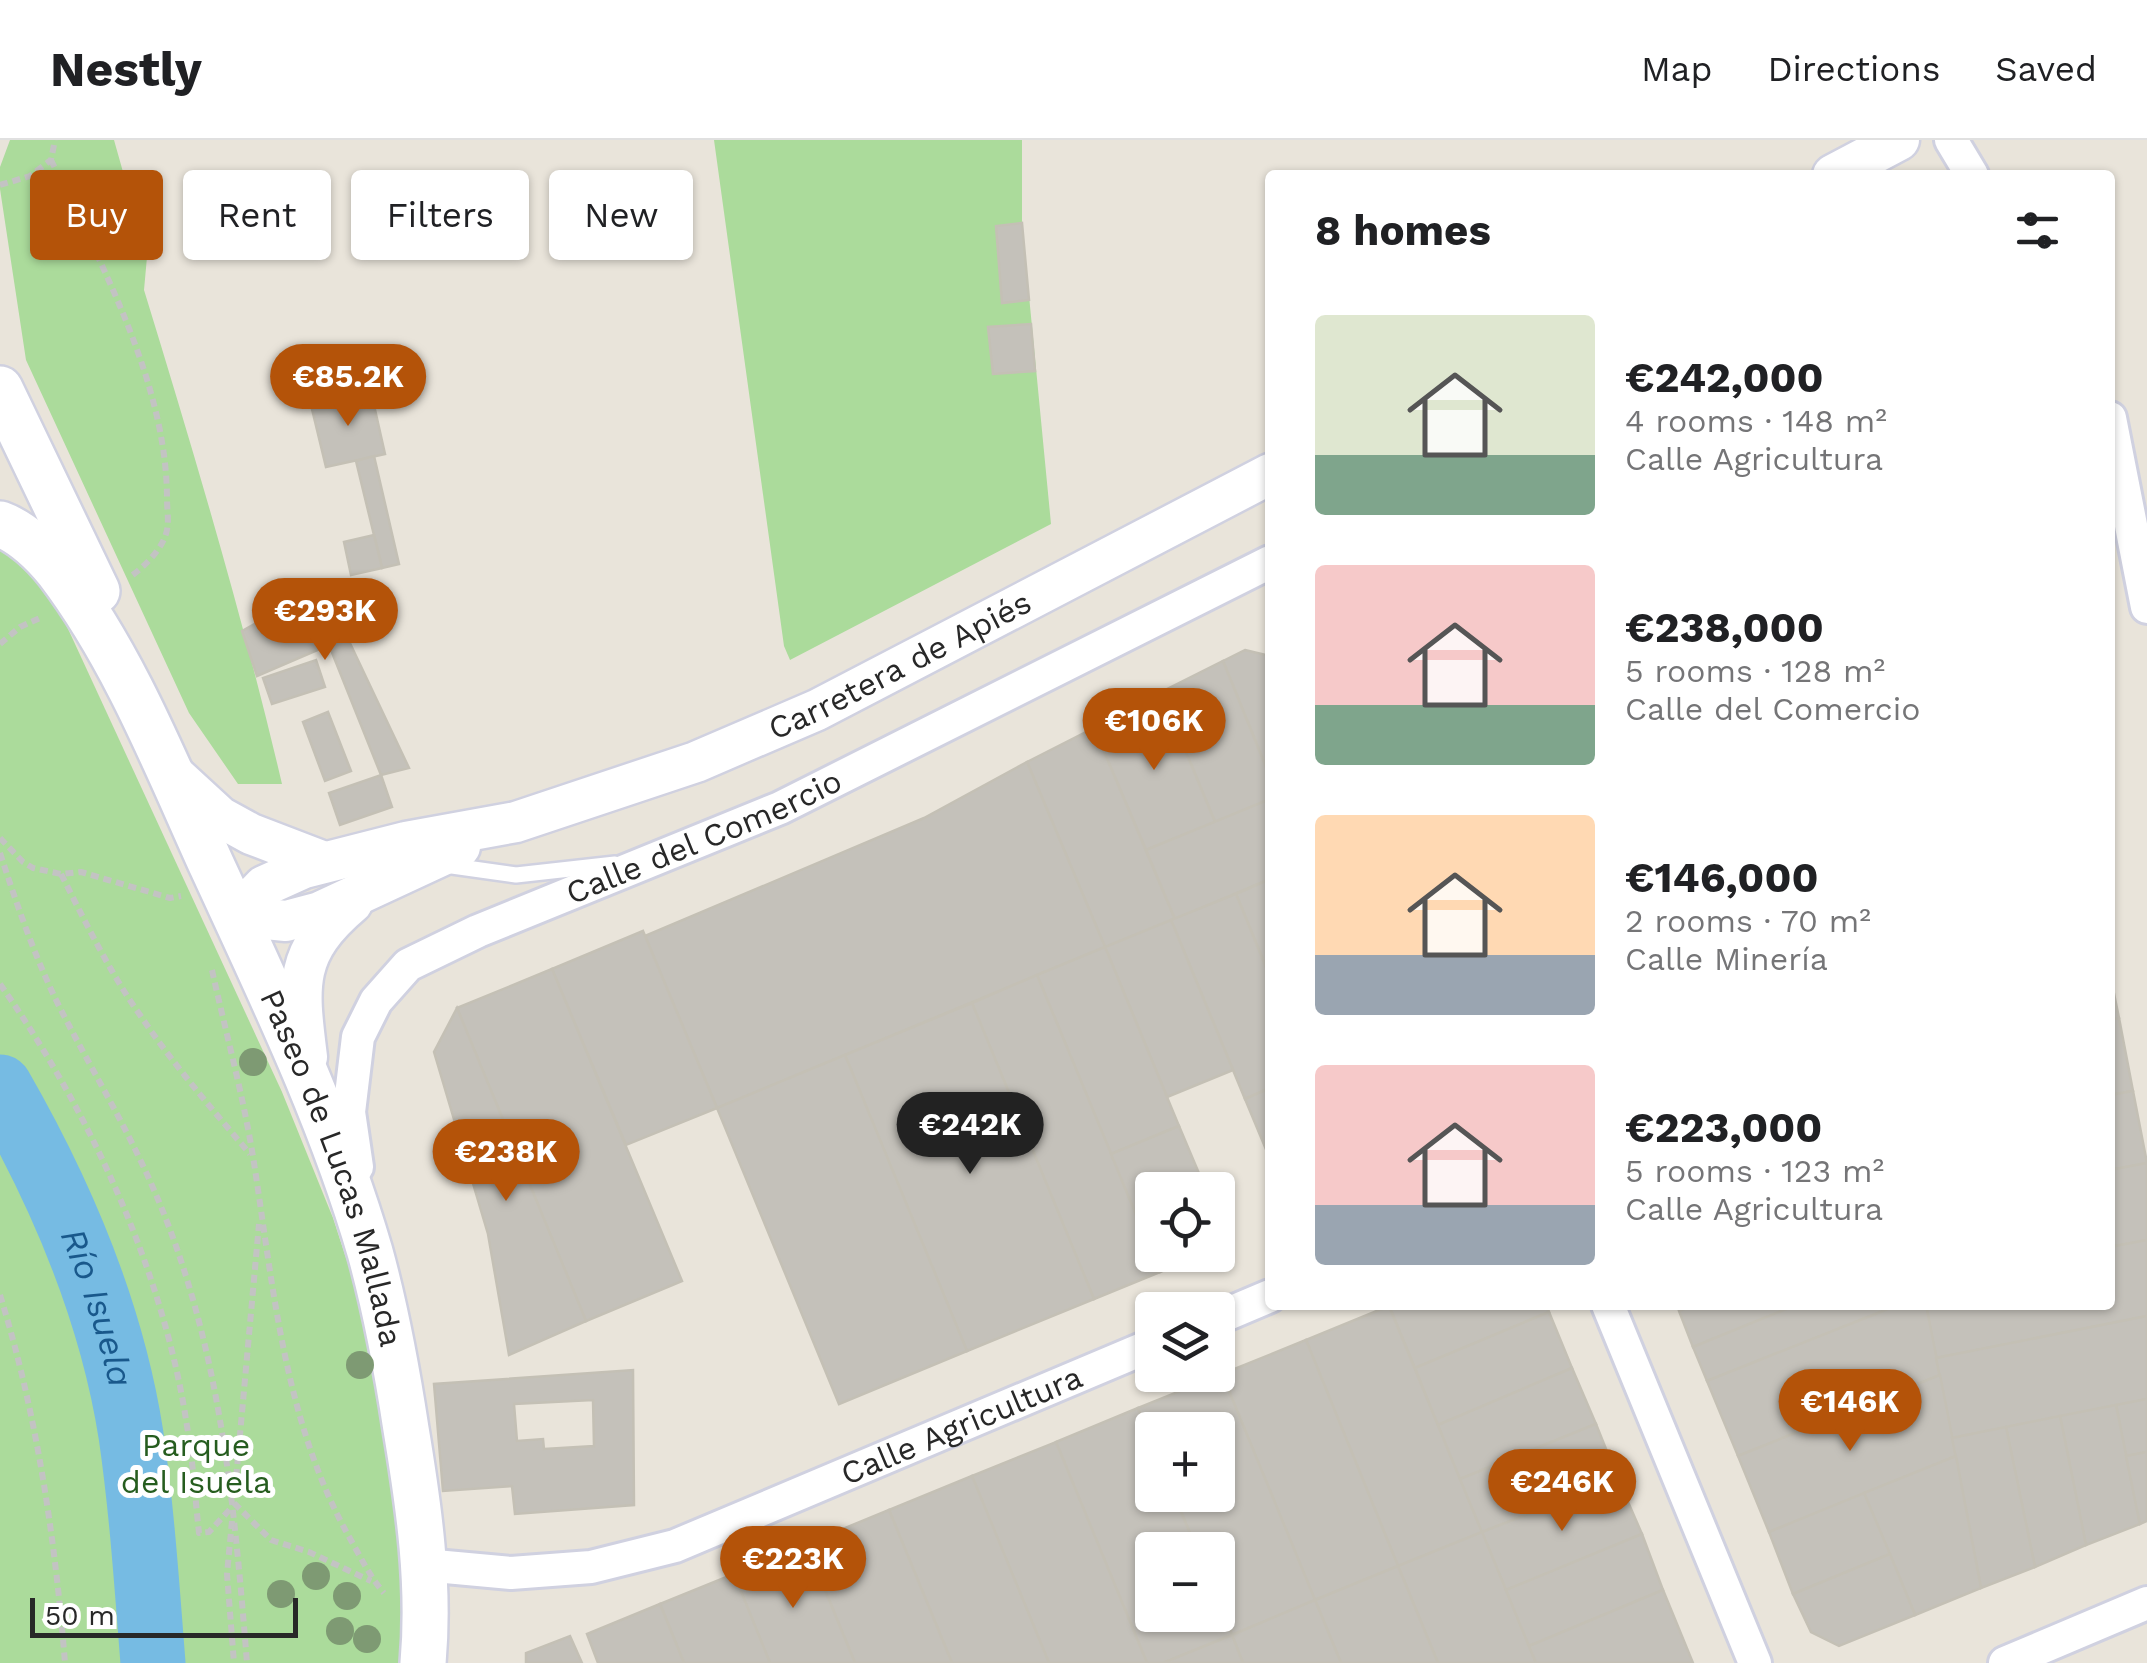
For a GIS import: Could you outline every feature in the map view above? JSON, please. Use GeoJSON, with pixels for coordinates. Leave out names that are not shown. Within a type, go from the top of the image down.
{"type":"FeatureCollection","features":[{"type":"Feature","properties":{"kind":"main road","name":"Paseo de Lucas Mallada"},"geometry":{"type":"LineString","coordinates":[[0,389],[168,769],[222,934],[310,1080],[370,1251],[394,1356],[417,1493],[424,1565],[422,1663]]}},
{"type":"Feature","properties":{"kind":"main road","name":"Paseo de Lucas Mallada"},"geometry":{"type":"LineString","coordinates":[[0,524],[44,554],[90,599]]}},
{"type":"Feature","properties":{"kind":"street"},"geometry":{"type":"LineString","coordinates":[[1843,170],[1899,140]]}},
{"type":"Feature","properties":{"kind":"street"},"geometry":{"type":"LineString","coordinates":[[1951,140],[1969,170]]}},
{"type":"Feature","properties":{"kind":"street"},"geometry":{"type":"LineString","coordinates":[[2115,444],[2147,607]]}},
{"type":"Feature","properties":{"kind":"street","name":"Carretera de Apiés"},"geometry":{"type":"LineString","coordinates":[[516,822],[696,762],[816,710],[1265,486]]}},
{"type":"Feature","properties":{"kind":"street","name":"Calle del Comercio"},"geometry":{"type":"LineString","coordinates":[[370,1251],[349,1112],[358,1037],[376,1000],[408,965],[478,931],[780,808],[1265,565]]}},
{"type":"Feature","properties":{"kind":"street"},"geometry":{"type":"LineString","coordinates":[[168,769],[220,816],[251,834],[324,862]]}},
{"type":"Feature","properties":{"kind":"street"},"geometry":{"type":"LineString","coordinates":[[222,934],[272,881],[324,862],[406,842],[516,822]]}},
{"type":"Feature","properties":{"kind":"street"},"geometry":{"type":"LineString","coordinates":[[222,934],[320,912],[516,822]]}},
{"type":"Feature","properties":{"kind":"street"},"geometry":{"type":"LineString","coordinates":[[310,1080],[300,1004],[304,970],[312,945],[330,922],[367,891]]}},
{"type":"Feature","properties":{"kind":"street"},"geometry":{"type":"LineString","coordinates":[[1235,1311],[1265,1298]]}},
{"type":"Feature","properties":{"kind":"street"},"geometry":{"type":"LineString","coordinates":[[1610,1310],[1755,1663]]}},
{"type":"Feature","properties":{"kind":"street","name":"Calle Agricultura"},"geometry":{"type":"LineString","coordinates":[[424,1565],[510,1573],[591,1567],[675,1546],[1135,1352]]}},
{"type":"Feature","properties":{"kind":"street"},"geometry":{"type":"LineString","coordinates":[[2005,1663],[2147,1603]]}},
{"type":"Feature","properties":{"kind":"lane"},"geometry":{"type":"LineString","coordinates":[[426,863],[516,875],[660,858]]}},
{"type":"Feature","properties":{"kind":"path"},"geometry":{"type":"LineString","coordinates":[[0,644],[20,627],[120,585],[148,564],[167,532],[167,470],[148,386],[128,331],[51,160],[55,140]]}},
{"type":"Feature","properties":{"kind":"path"},"geometry":{"type":"LineString","coordinates":[[0,186],[30,176],[51,160]]}},
{"type":"Feature","properties":{"kind":"path"},"geometry":{"type":"LineString","coordinates":[[0,838],[22,862],[61,874],[81,872],[170,898],[180,896]]}},
{"type":"Feature","properties":{"kind":"path"},"geometry":{"type":"LineString","coordinates":[[0,852],[32,948],[139,1158],[186,1275],[226,1440],[247,1663]]}},
{"type":"Feature","properties":{"kind":"path"},"geometry":{"type":"LineString","coordinates":[[61,874],[100,952],[139,1014],[182,1074],[253,1158]]}},
{"type":"Feature","properties":{"kind":"path"},"geometry":{"type":"LineString","coordinates":[[172,878],[188,910]]}},
{"type":"Feature","properties":{"kind":"path"},"geometry":{"type":"LineString","coordinates":[[222,934],[275,1314],[305,1432],[325,1490],[376,1584],[390,1602]]}},
{"type":"Feature","properties":{"kind":"path"},"geometry":{"type":"LineString","coordinates":[[0,984],[79,1110],[124,1208],[160,1309],[187,1423],[199,1532],[209,1532],[234,1504]]}},
{"type":"Feature","properties":{"kind":"path"},"geometry":{"type":"LineString","coordinates":[[234,1663],[226,1574],[261,1213]]}},
{"type":"Feature","properties":{"kind":"path"},"geometry":{"type":"LineString","coordinates":[[0,1294],[19,1356],[39,1448],[60,1594],[65,1663]]}},
{"type":"Feature","properties":{"kind":"path"},"geometry":{"type":"LineString","coordinates":[[234,1504],[271,1540],[324,1558],[376,1584]]}},
{"type":"Feature","properties":{"kind":"green space"},"geometry":{"type":"Polygon","coordinates":[[[10,140],[114,140],[122,170],[30,170],[30,260],[147,260],[144,290],[217,536],[282,784],[238,784],[189,713],[26,360],[0,167],[10,140]]]}},
{"type":"Feature","properties":{"kind":"green space"},"geometry":{"type":"Polygon","coordinates":[[[714,140],[1022,140],[1022,223],[1051,524],[790,660],[784,646],[714,140]]]}},
{"type":"Feature","properties":{"kind":"green space","name":"Parque del Isuela"},"geometry":{"type":"Polygon","coordinates":[[[0,542],[51,592],[282,1092],[333,1218],[361,1304],[382,1392],[403,1572],[400,1663],[0,1663],[0,542]]]}},
{"type":"Feature","properties":{"kind":"building"},"geometry":{"type":"Polygon","coordinates":[[[1022,223],[1029,300],[1002,303],[996,226],[1022,223]]]}},
{"type":"Feature","properties":{"kind":"building"},"geometry":{"type":"Polygon","coordinates":[[[1031,324],[1035,371],[993,374],[988,327],[1031,324]]]}},
{"type":"Feature","properties":{"kind":"building"},"geometry":{"type":"Polygon","coordinates":[[[371,392],[385,454],[326,467],[311,405],[371,392]]]}},
{"type":"Feature","properties":{"kind":"building"},"geometry":{"type":"Polygon","coordinates":[[[374,456],[399,564],[382,568],[356,461],[374,456]]]}},
{"type":"Feature","properties":{"kind":"building"},"geometry":{"type":"Polygon","coordinates":[[[374,535],[382,568],[351,575],[344,542],[374,535]]]}},
{"type":"Feature","properties":{"kind":"building"},"geometry":{"type":"Polygon","coordinates":[[[322,586],[346,615],[348,639],[409,768],[381,775],[329,645],[257,676],[242,631],[322,586]]]}},
{"type":"Feature","properties":{"kind":"building"},"geometry":{"type":"Polygon","coordinates":[[[1245,650],[1265,655],[1265,765],[1223,661],[1245,650]]]}},
{"type":"Feature","properties":{"kind":"building"},"geometry":{"type":"Polygon","coordinates":[[[316,660],[325,687],[272,704],[263,678],[316,660]]]}},
{"type":"Feature","properties":{"kind":"building"},"geometry":{"type":"Polygon","coordinates":[[[1223,661],[1265,765],[1265,801],[1215,822],[1161,692],[1223,661]]]}},
{"type":"Feature","properties":{"kind":"building"},"geometry":{"type":"Polygon","coordinates":[[[1161,692],[1215,822],[1146,850],[1094,728],[1161,692]]]}},
{"type":"Feature","properties":{"kind":"building"},"geometry":{"type":"Polygon","coordinates":[[[328,712],[351,771],[325,781],[303,722],[328,712]]]}},
{"type":"Feature","properties":{"kind":"building"},"geometry":{"type":"Polygon","coordinates":[[[1094,728],[1175,919],[1105,947],[1027,762],[1094,728]]]}},
{"type":"Feature","properties":{"kind":"building"},"geometry":{"type":"Polygon","coordinates":[[[1027,762],[1105,947],[717,1108],[645,936],[924,818],[1027,762]]]}},
{"type":"Feature","properties":{"kind":"building"},"geometry":{"type":"Polygon","coordinates":[[[381,775],[392,807],[340,825],[329,793],[381,775]]]}},
{"type":"Feature","properties":{"kind":"building"},"geometry":{"type":"Polygon","coordinates":[[[1265,801],[1265,881],[1175,919],[1146,850],[1265,801]]]}},
{"type":"Feature","properties":{"kind":"building"},"geometry":{"type":"Polygon","coordinates":[[[1265,881],[1265,965],[1236,894],[1265,881]]]}},
{"type":"Feature","properties":{"kind":"building"},"geometry":{"type":"Polygon","coordinates":[[[1236,894],[1265,965],[1265,1090],[1245,1099],[1171,920],[1236,894]]]}},
{"type":"Feature","properties":{"kind":"building"},"geometry":{"type":"Polygon","coordinates":[[[1171,920],[1233,1070],[1167,1097],[1105,947],[1171,920]]]}},
{"type":"Feature","properties":{"kind":"building"},"geometry":{"type":"Polygon","coordinates":[[[643,931],[717,1108],[626,1145],[552,969],[643,931]]]}},
{"type":"Feature","properties":{"kind":"building"},"geometry":{"type":"Polygon","coordinates":[[[1105,947],[1179,1126],[1111,1154],[1037,975],[1105,947]]]}},
{"type":"Feature","properties":{"kind":"building"},"geometry":{"type":"Polygon","coordinates":[[[552,969],[682,1281],[586,1321],[457,1008],[552,969]]]}},
{"type":"Feature","properties":{"kind":"building"},"geometry":{"type":"Polygon","coordinates":[[[1037,975],[1135,1212],[1135,1272],[1160,1272],[1094,1299],[972,1003],[1037,975]]]}},
{"type":"Feature","properties":{"kind":"building"},"geometry":{"type":"Polygon","coordinates":[[[972,1003],[1094,1299],[967,1351],[845,1055],[972,1003]]]}},
{"type":"Feature","properties":{"kind":"building"},"geometry":{"type":"Polygon","coordinates":[[[457,1008],[586,1321],[509,1355],[488,1234],[434,1052],[457,1008]]]}},
{"type":"Feature","properties":{"kind":"building"},"geometry":{"type":"Polygon","coordinates":[[[2119,1018],[2133,1091],[2115,1094],[2115,1019],[2119,1018]]]}},
{"type":"Feature","properties":{"kind":"building"},"geometry":{"type":"Polygon","coordinates":[[[845,1055],[967,1351],[839,1404],[717,1108],[845,1055]]]}},
{"type":"Feature","properties":{"kind":"building"},"geometry":{"type":"Polygon","coordinates":[[[1265,1090],[1265,1147],[1245,1099],[1265,1090]]]}},
{"type":"Feature","properties":{"kind":"building"},"geometry":{"type":"Polygon","coordinates":[[[2133,1091],[2147,1163],[2115,1169],[2115,1094],[2133,1091]]]}},
{"type":"Feature","properties":{"kind":"building"},"geometry":{"type":"Polygon","coordinates":[[[1179,1126],[1198,1172],[1135,1172],[1135,1212],[1111,1154],[1179,1126]]]}},
{"type":"Feature","properties":{"kind":"building"},"geometry":{"type":"Polygon","coordinates":[[[2147,1163],[2147,1240],[2115,1246],[2115,1169],[2147,1163]]]}},
{"type":"Feature","properties":{"kind":"building"},"geometry":{"type":"Polygon","coordinates":[[[2147,1240],[2147,1316],[1936,1358],[1927,1310],[2115,1310],[2115,1246],[2147,1240]]]}},
{"type":"Feature","properties":{"kind":"building"},"geometry":{"type":"Polygon","coordinates":[[[1379,1310],[1391,1310],[1482,1532],[1398,1566],[1306,1340],[1379,1310]]]}},
{"type":"Feature","properties":{"kind":"building"},"geometry":{"type":"Polygon","coordinates":[[[1391,1310],[1549,1312],[1415,1368],[1391,1310]]]}},
{"type":"Feature","properties":{"kind":"building"},"geometry":{"type":"Polygon","coordinates":[[[1681,1310],[1784,1310],[1693,1347],[1681,1310]]]}},
{"type":"Feature","properties":{"kind":"building"},"geometry":{"type":"Polygon","coordinates":[[[1784,1310],[1885,1310],[1707,1381],[1693,1347],[1784,1310]]]}},
{"type":"Feature","properties":{"kind":"building"},"geometry":{"type":"Polygon","coordinates":[[[1885,1310],[1927,1310],[1940,1375],[1738,1456],[1707,1381],[1885,1310]]]}},
{"type":"Feature","properties":{"kind":"building"},"geometry":{"type":"Polygon","coordinates":[[[1549,1312],[1572,1368],[1438,1425],[1415,1368],[1549,1312]]]}},
{"type":"Feature","properties":{"kind":"building"},"geometry":{"type":"Polygon","coordinates":[[[2147,1316],[2147,1399],[1952,1438],[1936,1358],[2147,1316]]]}},
{"type":"Feature","properties":{"kind":"building"},"geometry":{"type":"Polygon","coordinates":[[[1306,1340],[1398,1566],[1315,1600],[1229,1392],[1235,1392],[1235,1369],[1306,1340]]]}},
{"type":"Feature","properties":{"kind":"building"},"geometry":{"type":"Polygon","coordinates":[[[1572,1368],[1596,1424],[1460,1479],[1438,1425],[1572,1368]]]}},
{"type":"Feature","properties":{"kind":"building"},"geometry":{"type":"Polygon","coordinates":[[[633,1370],[634,1505],[515,1514],[512,1486],[443,1491],[434,1384],[633,1370]],[[593,1400],[514,1404],[517,1441],[543,1439],[544,1449],[594,1446],[593,1400]]]}},
{"type":"Feature","properties":{"kind":"building"},"geometry":{"type":"Polygon","coordinates":[[[1940,1375],[1956,1456],[1769,1532],[1738,1456],[1940,1375]]]}},
{"type":"Feature","properties":{"kind":"building"},"geometry":{"type":"Polygon","coordinates":[[[1178,1392],[1229,1392],[1315,1600],[1232,1635],[1235,1532],[1189,1532],[1181,1512],[1235,1512],[1235,1412],[1140,1412],[1138,1408],[1178,1392]]]}},
{"type":"Feature","properties":{"kind":"building"},"geometry":{"type":"Polygon","coordinates":[[[2147,1399],[2147,1452],[2126,1456],[2116,1405],[2147,1399]]]}},
{"type":"Feature","properties":{"kind":"building"},"geometry":{"type":"Polygon","coordinates":[[[2116,1405],[2140,1524],[2086,1545],[2060,1416],[2116,1405]]]}},
{"type":"Feature","properties":{"kind":"building"},"geometry":{"type":"Polygon","coordinates":[[[1138,1408],[1135,1512],[1181,1512],[1189,1532],[1135,1532],[1135,1632],[1232,1635],[1163,1663],[1147,1663],[1056,1442],[1138,1408]]]}},
{"type":"Feature","properties":{"kind":"building"},"geometry":{"type":"Polygon","coordinates":[[[2060,1416],[2086,1545],[2035,1567],[2006,1427],[2060,1416]]]}},
{"type":"Feature","properties":{"kind":"building"},"geometry":{"type":"Polygon","coordinates":[[[1596,1424],[1618,1479],[1482,1532],[1460,1479],[1596,1424]]]}},
{"type":"Feature","properties":{"kind":"building"},"geometry":{"type":"Polygon","coordinates":[[[2006,1427],[2035,1567],[1981,1588],[1952,1438],[2006,1427]]]}},
{"type":"Feature","properties":{"kind":"building"},"geometry":{"type":"Polygon","coordinates":[[[1056,1442],[1147,1663],[1049,1663],[972,1476],[1056,1442]]]}},
{"type":"Feature","properties":{"kind":"building"},"geometry":{"type":"Polygon","coordinates":[[[2147,1452],[2147,1521],[2140,1524],[2126,1456],[2147,1452]]]}},
{"type":"Feature","properties":{"kind":"building"},"geometry":{"type":"Polygon","coordinates":[[[1956,1456],[1981,1588],[1915,1615],[1864,1493],[1956,1456]]]}},
{"type":"Feature","properties":{"kind":"building"},"geometry":{"type":"Polygon","coordinates":[[[972,1476],[1049,1663],[952,1663],[889,1510],[972,1476]]]}},
{"type":"Feature","properties":{"kind":"building"},"geometry":{"type":"Polygon","coordinates":[[[1618,1479],[1642,1534],[1506,1590],[1482,1532],[1618,1479]]]}},
{"type":"Feature","properties":{"kind":"building"},"geometry":{"type":"Polygon","coordinates":[[[1864,1493],[1890,1554],[1793,1594],[1769,1532],[1864,1493]]]}},
{"type":"Feature","properties":{"kind":"building"},"geometry":{"type":"Polygon","coordinates":[[[889,1510],[952,1663],[855,1663],[806,1544],[889,1510]]]}},
{"type":"Feature","properties":{"kind":"building"},"geometry":{"type":"Polygon","coordinates":[[[1482,1532],[1536,1663],[1438,1663],[1398,1566],[1482,1532]]]}},
{"type":"Feature","properties":{"kind":"building"},"geometry":{"type":"Polygon","coordinates":[[[1642,1534],[1663,1590],[1529,1646],[1506,1590],[1642,1534]]]}},
{"type":"Feature","properties":{"kind":"building"},"geometry":{"type":"Polygon","coordinates":[[[806,1544],[855,1663],[770,1663],[734,1574],[806,1544]]]}},
{"type":"Feature","properties":{"kind":"building"},"geometry":{"type":"Polygon","coordinates":[[[1890,1554],[1915,1615],[1839,1646],[1811,1632],[1793,1594],[1890,1554]]]}},
{"type":"Feature","properties":{"kind":"building"},"geometry":{"type":"Polygon","coordinates":[[[1398,1566],[1438,1663],[1341,1663],[1315,1600],[1398,1566]]]}},
{"type":"Feature","properties":{"kind":"building"},"geometry":{"type":"Polygon","coordinates":[[[734,1574],[770,1663],[684,1663],[660,1604],[734,1574]]]}},
{"type":"Feature","properties":{"kind":"building"},"geometry":{"type":"Polygon","coordinates":[[[1663,1590],[1693,1663],[1536,1663],[1529,1646],[1663,1590]]]}},
{"type":"Feature","properties":{"kind":"building"},"geometry":{"type":"Polygon","coordinates":[[[1315,1600],[1341,1663],[1243,1663],[1232,1635],[1315,1600]]]}},
{"type":"Feature","properties":{"kind":"building"},"geometry":{"type":"Polygon","coordinates":[[[660,1604],[684,1663],[598,1663],[587,1634],[660,1604]]]}},
{"type":"Feature","properties":{"kind":"building"},"geometry":{"type":"Polygon","coordinates":[[[1232,1635],[1243,1663],[1163,1663],[1232,1635]]]}},
{"type":"Feature","properties":{"kind":"building"},"geometry":{"type":"Polygon","coordinates":[[[570,1636],[582,1663],[526,1663],[526,1653],[570,1636]]]}},
{"type":"Feature","properties":{"kind":"waterway","name":"Río Isuela"},"geometry":{"type":"LineString","coordinates":[[0,1087],[63,1212],[111,1344],[135,1464],[153,1663]]}}]}
